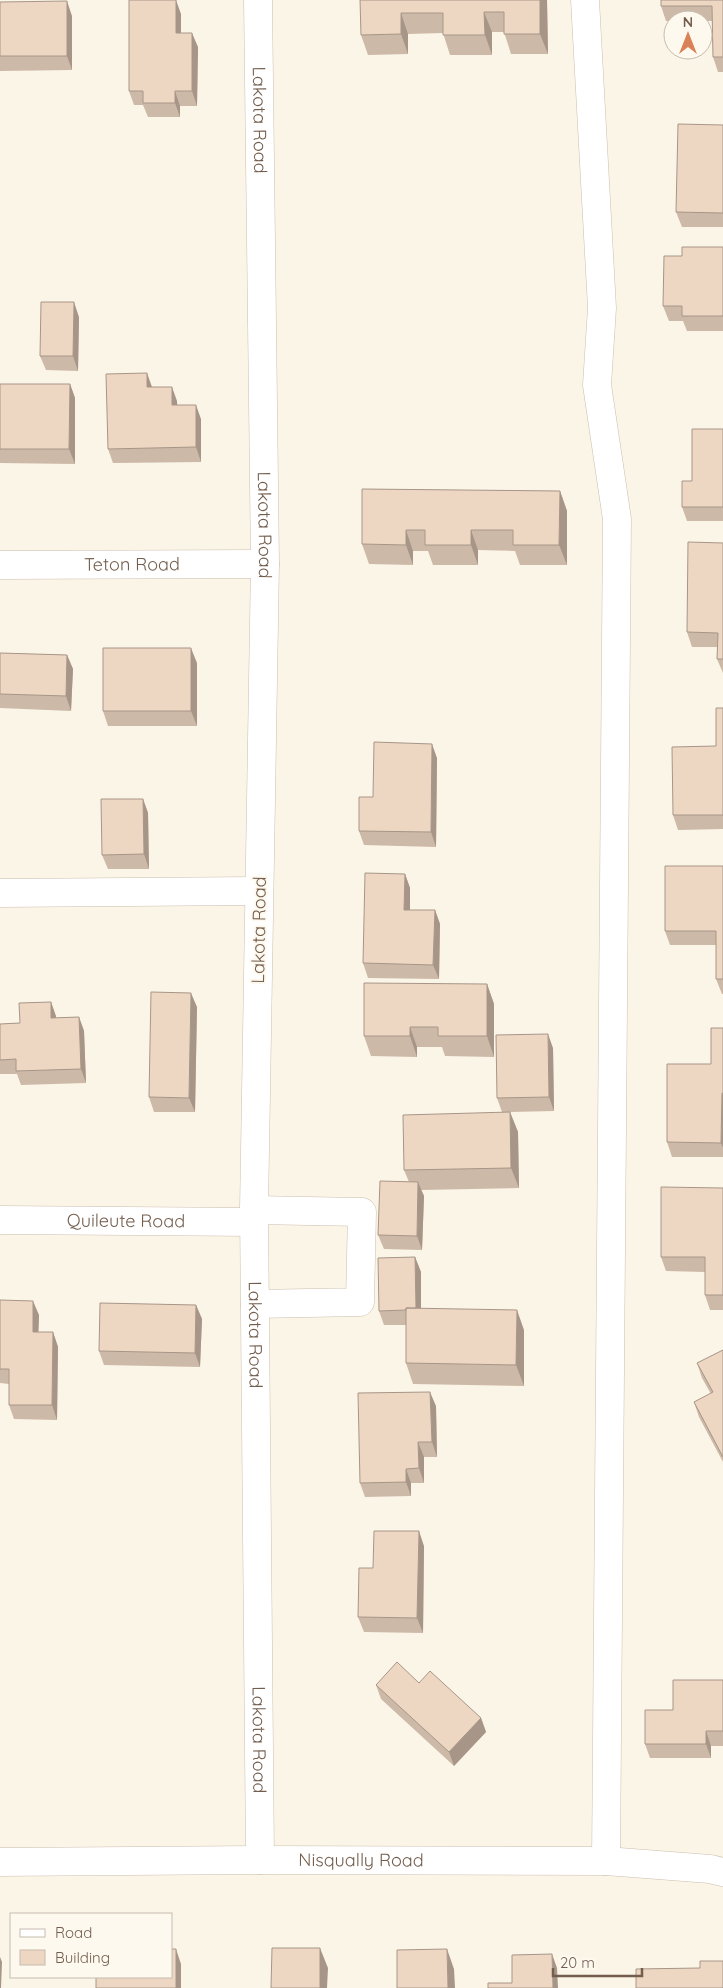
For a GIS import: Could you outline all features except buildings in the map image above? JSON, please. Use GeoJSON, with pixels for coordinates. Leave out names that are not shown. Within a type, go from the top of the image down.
{"type":"FeatureCollection","features":[{"type":"Feature","properties":{"kind":"street","name":"Lakota Road"},"geometry":{"type":"LineString","coordinates":[[258,0],[265,564],[254,1216],[260,1860]]}},
{"type":"Feature","properties":{"kind":"street"},"geometry":{"type":"LineString","coordinates":[[585,0],[602,308],[597,386],[617,519],[606,1861]]}},
{"type":"Feature","properties":{"kind":"street","name":"Teton Road"},"geometry":{"type":"LineString","coordinates":[[0,564],[265,564]]}},
{"type":"Feature","properties":{"kind":"street"},"geometry":{"type":"LineString","coordinates":[[0,893],[259,890]]}},
{"type":"Feature","properties":{"kind":"street","name":"Quileute Road"},"geometry":{"type":"LineString","coordinates":[[0,1220],[254,1216],[362,1212],[360,1302],[254,1304]]}},
{"type":"Feature","properties":{"kind":"street","name":"Nisqually Road"},"geometry":{"type":"LineString","coordinates":[[0,1862],[260,1860],[606,1861],[710,1869],[723,1872]]}}]}
